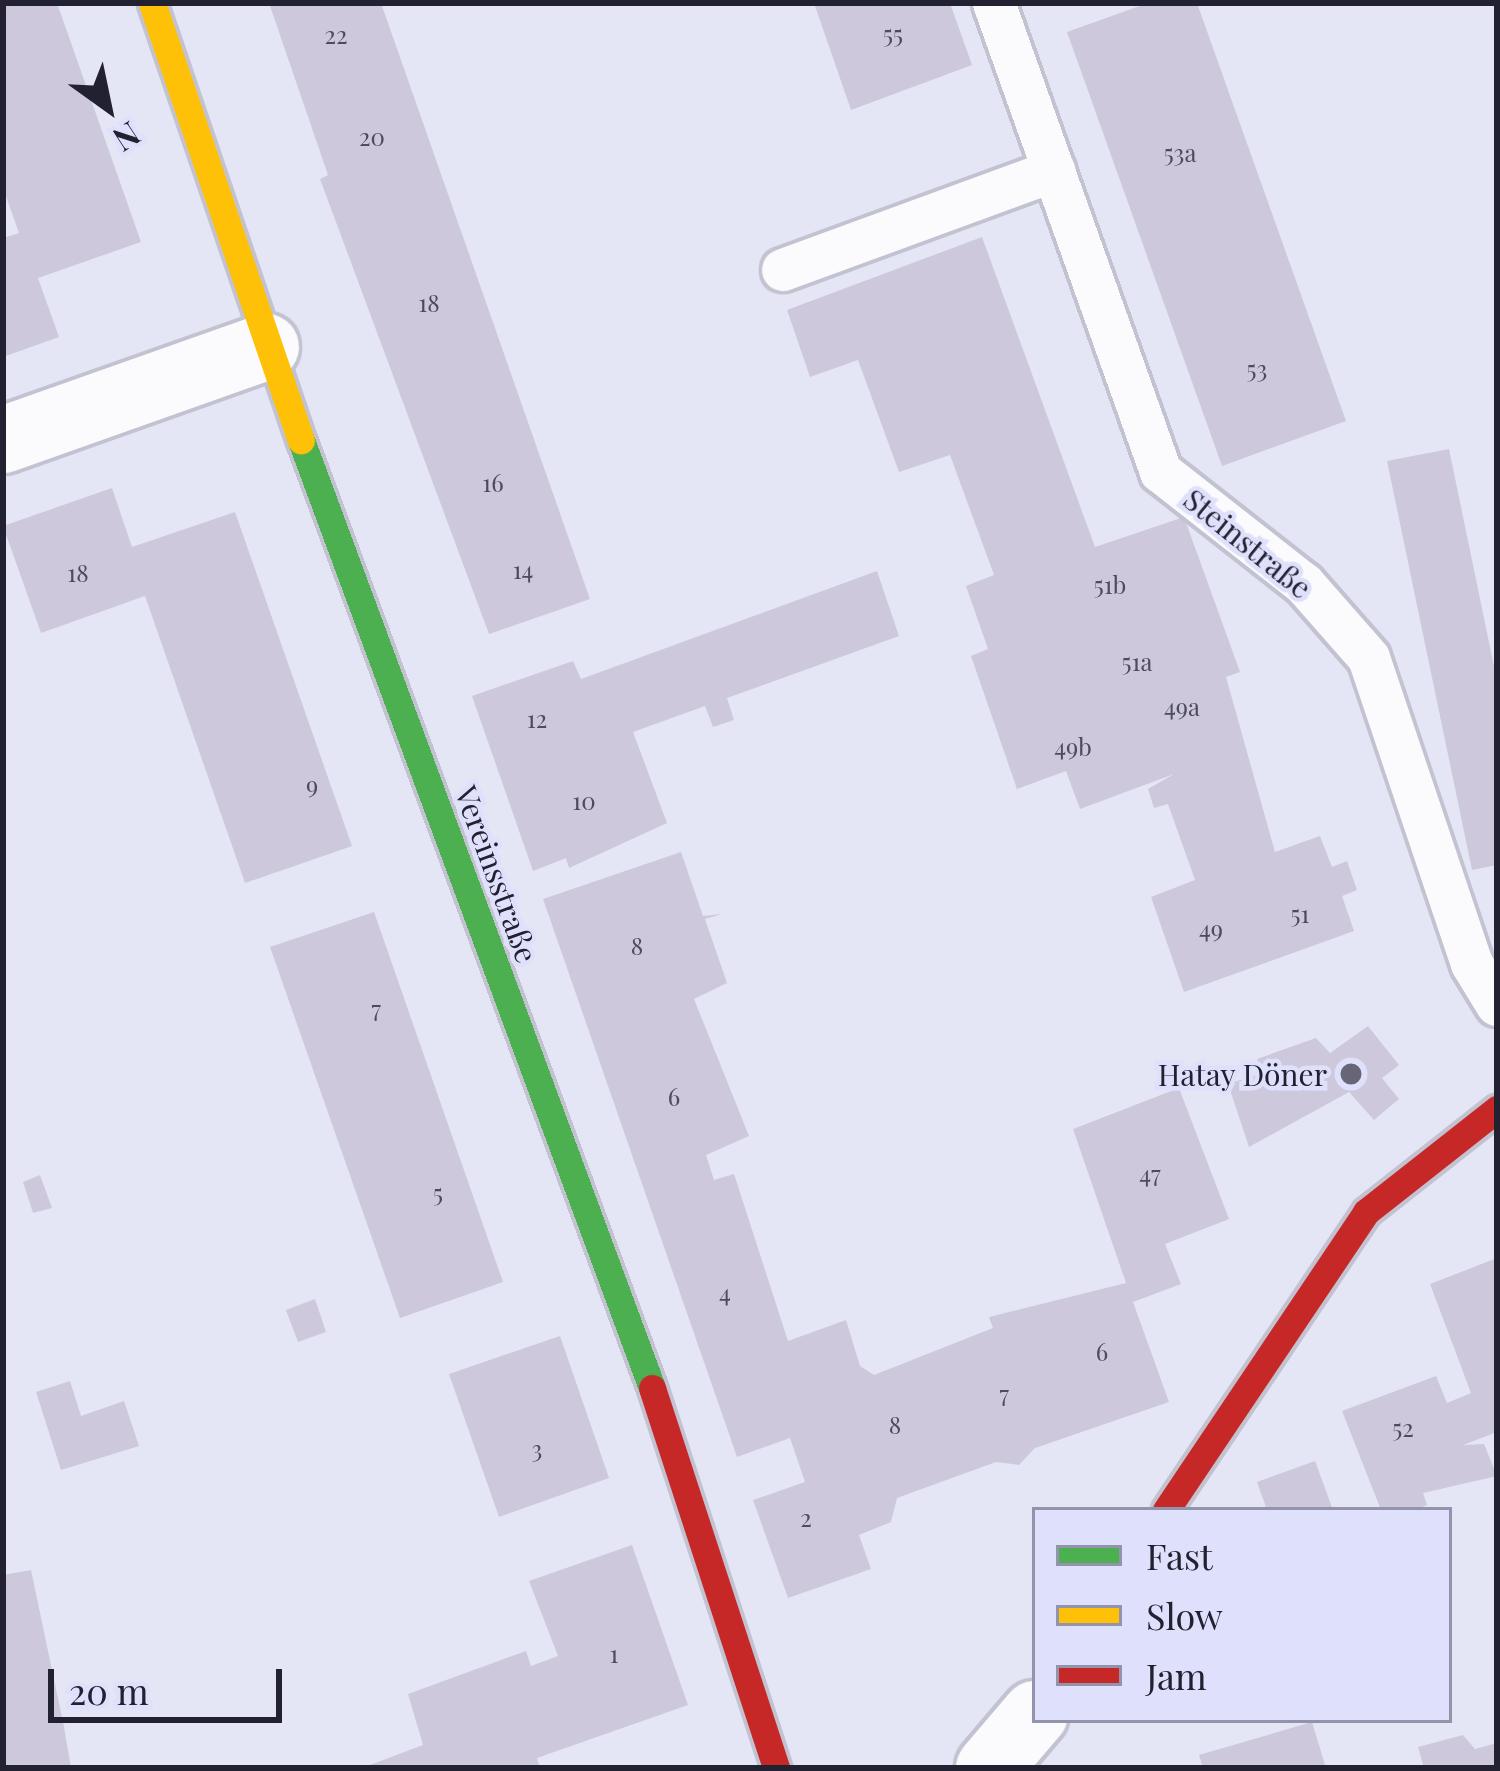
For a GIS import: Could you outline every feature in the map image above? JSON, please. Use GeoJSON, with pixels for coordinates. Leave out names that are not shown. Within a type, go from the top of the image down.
{"type":"FeatureCollection","features":[{"type":"Feature","properties":{"kind":"street","name":"Vereinsstraße"},"geometry":{"type":"LineString","coordinates":[[152,3],[266,347],[657,1401],[776,1768]]}},
{"type":"Feature","properties":{"kind":"street"},"geometry":{"type":"LineString","coordinates":[[3,440],[266,347]]}},
{"type":"Feature","properties":{"kind":"street"},"geometry":{"type":"LineString","coordinates":[[1168,1507],[1366,1212],[1497,1109]]}},
{"type":"Feature","properties":{"kind":"street"},"geometry":{"type":"LineString","coordinates":[[988,1768],[1032,1717]]}},
{"type":"Feature","properties":{"kind":"lane","name":"Steinstraße"},"geometry":{"type":"LineString","coordinates":[[994,3],[1161,472],[1304,584],[1369,658],[1472,964],[1497,1005]]}},
{"type":"Feature","properties":{"kind":"lane"},"geometry":{"type":"LineString","coordinates":[[783,270],[1054,171]]}},
{"type":"Feature","properties":{"kind":"building"},"geometry":{"type":"Polygon","coordinates":[[[3,3],[57,3],[141,242],[38,278],[59,337],[3,357],[3,238],[19,233],[3,188],[3,3]]]}},
{"type":"Feature","properties":{"kind":"building"},"geometry":{"type":"Polygon","coordinates":[[[269,3],[381,3],[590,599],[489,634],[320,179],[328,175],[269,3]]]}},
{"type":"Feature","properties":{"kind":"building"},"geometry":{"type":"Polygon","coordinates":[[[814,3],[950,3],[972,65],[851,110],[814,3]]]}},
{"type":"Feature","properties":{"kind":"building"},"geometry":{"type":"Polygon","coordinates":[[[1148,3],[1197,3],[1346,421],[1222,466],[1067,32],[1148,3]]]}},
{"type":"Feature","properties":{"kind":"building"},"geometry":{"type":"Polygon","coordinates":[[[982,237],[1095,547],[1184,517],[1240,672],[1226,677],[1275,852],[1320,836],[1332,867],[1347,861],[1357,890],[1342,896],[1354,931],[1184,992],[1151,897],[1195,880],[1168,804],[1154,808],[1148,789],[1174,774],[1080,809],[1066,771],[1017,789],[971,656],[988,649],[966,586],[994,575],[950,455],[899,472],[858,360],[810,377],[787,310],[982,237]]]}},
{"type":"Feature","properties":{"kind":"building"},"geometry":{"type":"Polygon","coordinates":[[[1449,449],[1497,681],[1497,865],[1472,870],[1387,461],[1449,449]]]}},
{"type":"Feature","properties":{"kind":"building"},"geometry":{"type":"Polygon","coordinates":[[[112,488],[132,547],[235,512],[352,846],[245,883],[145,596],[41,633],[3,526],[112,488]]]}},
{"type":"Feature","properties":{"kind":"building"},"geometry":{"type":"Polygon","coordinates":[[[877,571],[899,636],[727,698],[734,720],[713,727],[705,706],[633,732],[667,823],[569,868],[566,858],[533,871],[472,696],[573,661],[581,679],[877,571]]]}},
{"type":"Feature","properties":{"kind":"building"},"geometry":{"type":"Polygon","coordinates":[[[681,852],[703,916],[722,914],[705,919],[727,983],[694,999],[749,1136],[706,1155],[714,1180],[734,1174],[788,1341],[846,1320],[860,1366],[874,1375],[993,1328],[989,1317],[1126,1283],[1073,1129],[1179,1088],[1229,1219],[1165,1244],[1181,1284],[1133,1302],[1169,1402],[1035,1448],[1019,1465],[996,1462],[897,1498],[891,1522],[859,1535],[871,1569],[788,1598],[753,1500],[805,1482],[790,1438],[737,1457],[543,899],[681,852]]]}},
{"type":"Feature","properties":{"kind":"building"},"geometry":{"type":"Polygon","coordinates":[[[374,912],[503,1282],[400,1318],[270,947],[374,912]]]}},
{"type":"Feature","properties":{"kind":"building"},"geometry":{"type":"Polygon","coordinates":[[[1368,1026],[1399,1065],[1382,1078],[1399,1099],[1374,1120],[1349,1092],[1249,1147],[1228,1084],[1261,1073],[1257,1059],[1316,1038],[1330,1053],[1368,1026]]]}},
{"type":"Feature","properties":{"kind":"building"},"geometry":{"type":"Polygon","coordinates":[[[40,1175],[52,1208],[33,1213],[23,1182],[40,1175]]]}},
{"type":"Feature","properties":{"kind":"building"},"geometry":{"type":"Polygon","coordinates":[[[1497,1258],[1497,1432],[1463,1445],[1484,1444],[1497,1476],[1423,1493],[1427,1505],[1422,1507],[1380,1507],[1342,1411],[1436,1376],[1447,1403],[1471,1393],[1430,1284],[1497,1258]]]}},
{"type":"Feature","properties":{"kind":"building"},"geometry":{"type":"Polygon","coordinates":[[[315,1299],[326,1332],[298,1342],[286,1310],[315,1299]]]}},
{"type":"Feature","properties":{"kind":"building"},"geometry":{"type":"Polygon","coordinates":[[[560,1336],[609,1478],[499,1517],[449,1374],[560,1336]]]}},
{"type":"Feature","properties":{"kind":"building"},"geometry":{"type":"Polygon","coordinates":[[[70,1381],[81,1416],[124,1401],[139,1446],[61,1470],[36,1392],[70,1381]]]}},
{"type":"Feature","properties":{"kind":"building"},"geometry":{"type":"Polygon","coordinates":[[[1315,1461],[1332,1507],[1266,1507],[1257,1482],[1315,1461]]]}},
{"type":"Feature","properties":{"kind":"building"},"geometry":{"type":"Polygon","coordinates":[[[632,1545],[688,1705],[537,1758],[540,1768],[362,1768],[423,1745],[408,1694],[526,1651],[531,1666],[558,1656],[529,1581],[632,1545]]]}},
{"type":"Feature","properties":{"kind":"building"},"geometry":{"type":"Polygon","coordinates":[[[31,1570],[71,1768],[3,1768],[3,1575],[31,1570]]]}},
{"type":"Feature","properties":{"kind":"building"},"geometry":{"type":"Polygon","coordinates":[[[1312,1723],[1326,1768],[1203,1768],[1199,1755],[1312,1723]]]}},
{"type":"Feature","properties":{"kind":"building"},"geometry":{"type":"Polygon","coordinates":[[[1463,1735],[1475,1749],[1497,1743],[1497,1768],[1424,1768],[1418,1747],[1463,1735]]]}},
{"type":"Feature","properties":{"kind":"traffic: fast"},"geometry":{"type":"LineString","coordinates":[[301,440],[652,1388]]}},
{"type":"Feature","properties":{"kind":"traffic: slow"},"geometry":{"type":"LineString","coordinates":[[152,3],[301,440]]}},
{"type":"Feature","properties":{"kind":"traffic: jam"},"geometry":{"type":"LineString","coordinates":[[1168,1507],[1366,1212],[1497,1109]]}},
{"type":"Feature","properties":{"kind":"traffic: jam"},"geometry":{"type":"LineString","coordinates":[[652,1388],[776,1768]]}},
{"type":"Feature","properties":{"kind":"place","name":"Hatay Döner"},"geometry":{"type":"Point","coordinates":[1351,1074]}}]}
